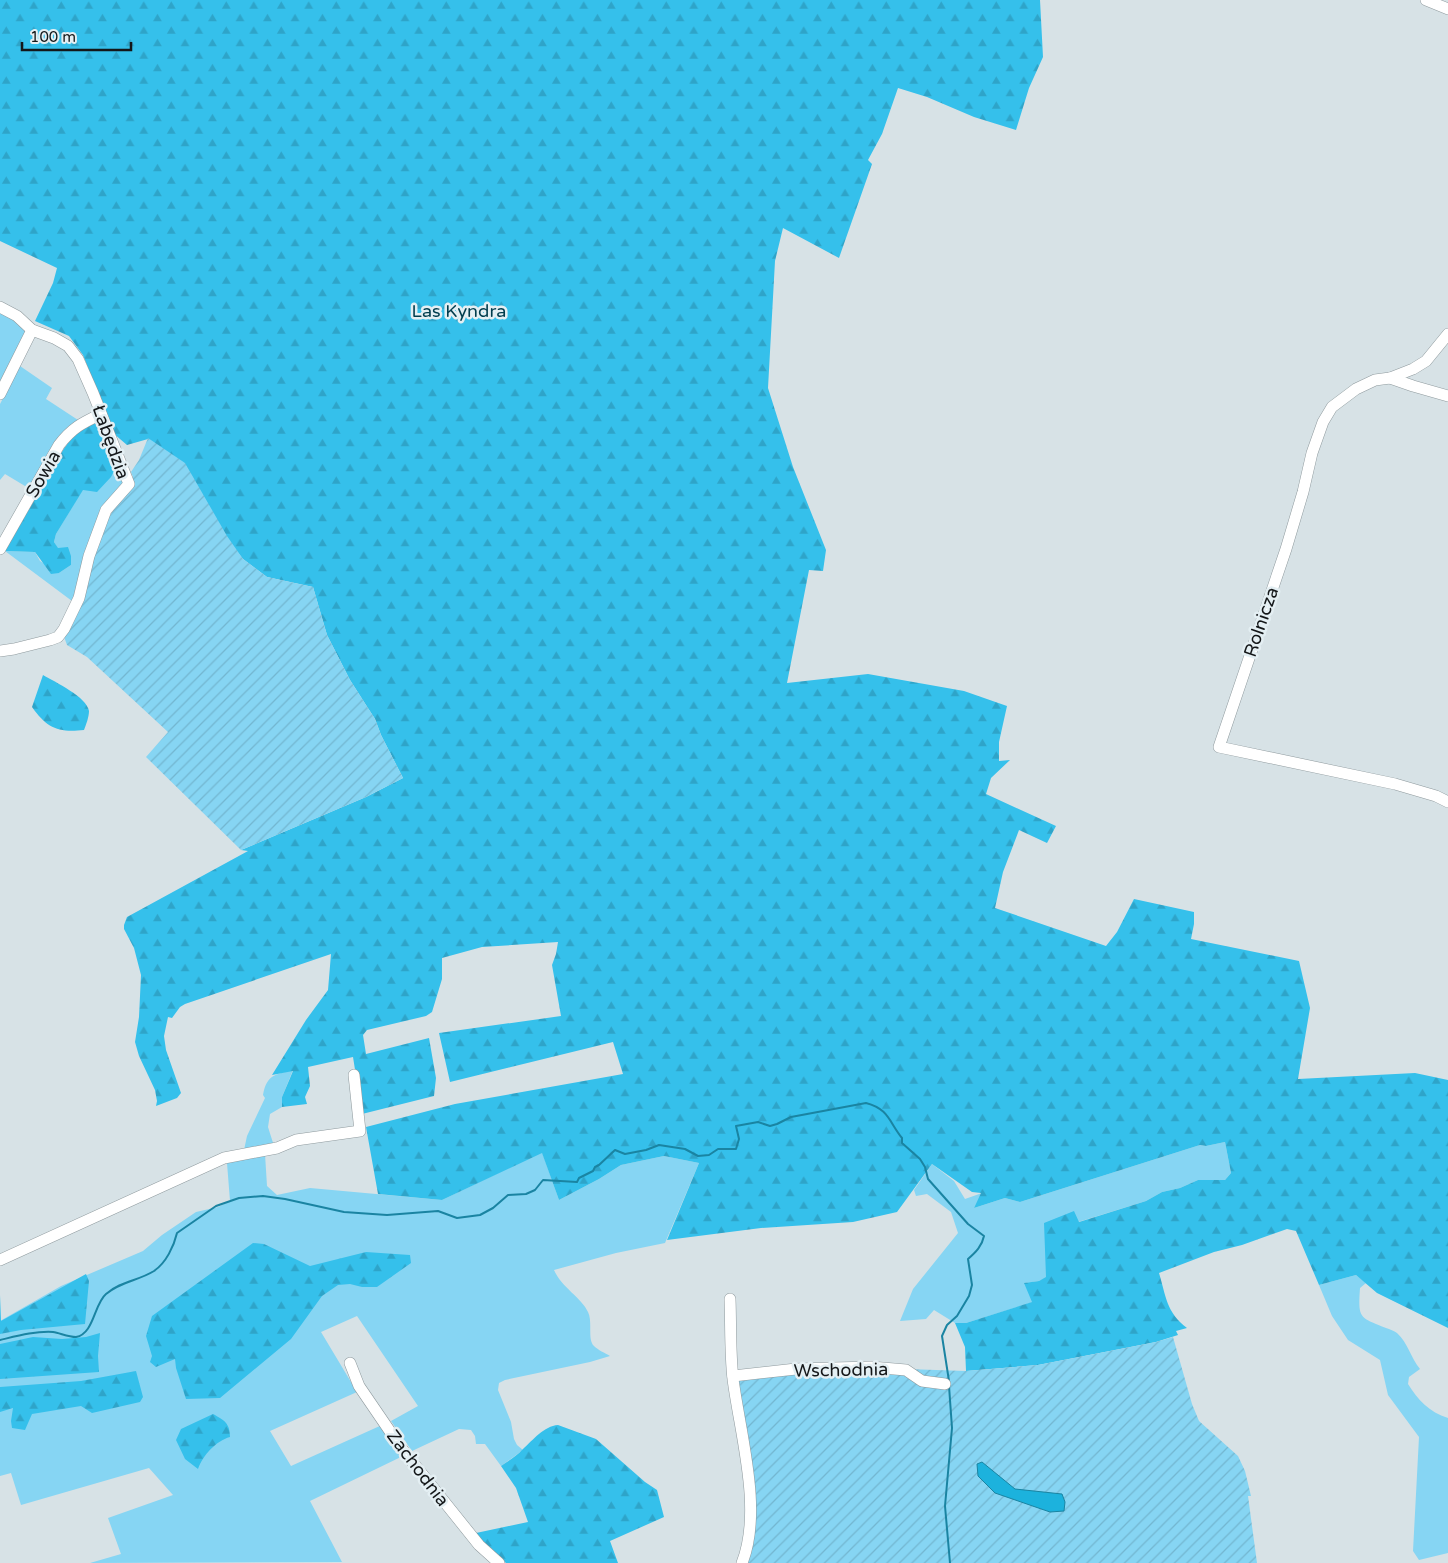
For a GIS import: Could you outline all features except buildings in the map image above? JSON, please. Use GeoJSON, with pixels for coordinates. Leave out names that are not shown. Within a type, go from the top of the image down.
{"type":"FeatureCollection","features":[{"type":"Feature","properties":{"kind":"street"},"geometry":{"type":"LineString","coordinates":[[1426,0],[1448,9]]}},
{"type":"Feature","properties":{"kind":"street","name":"Łabędzia"},"geometry":{"type":"LineString","coordinates":[[0,308],[17,316],[32,330],[54,338],[68,346],[78,359],[129,484],[106,510],[89,556],[79,598],[58,637],[0,651]]}},
{"type":"Feature","properties":{"kind":"street"},"geometry":{"type":"LineString","coordinates":[[0,394],[32,330]]}},
{"type":"Feature","properties":{"kind":"street","name":"Rolnicza"},"geometry":{"type":"LineString","coordinates":[[1448,334],[1426,361],[1413,369],[1390,378],[1375,380],[1356,389],[1332,407],[1323,422],[1312,454],[1286,549],[1219,747],[1395,784],[1436,796],[1448,802]]}},
{"type":"Feature","properties":{"kind":"street"},"geometry":{"type":"LineString","coordinates":[[1390,378],[1448,396]]}},
{"type":"Feature","properties":{"kind":"street","name":"Sowia"},"geometry":{"type":"LineString","coordinates":[[0,550],[59,445],[80,424],[101,414]]}},
{"type":"Feature","properties":{"kind":"street"},"geometry":{"type":"LineString","coordinates":[[0,1260],[224,1158],[276,1148],[296,1140],[360,1130],[354,1075]]}},
{"type":"Feature","properties":{"kind":"street"},"geometry":{"type":"LineString","coordinates":[[730,1299],[733,1376],[750,1496],[748,1545],[742,1563]]}},
{"type":"Feature","properties":{"kind":"street","name":"Zachodnia"},"geometry":{"type":"LineString","coordinates":[[350,1363],[359,1386],[402,1449],[461,1524],[479,1545],[499,1563]]}},
{"type":"Feature","properties":{"kind":"street","name":"Wschodnia"},"geometry":{"type":"LineString","coordinates":[[733,1376],[796,1370],[870,1367],[906,1370],[922,1381],[944,1384]]}},
{"type":"Feature","properties":{"kind":"shaded area"},"geometry":{"type":"Polygon","coordinates":[[[0,312],[13,318],[26,330],[0,384],[0,312]]]}},
{"type":"Feature","properties":{"kind":"shaded area"},"geometry":{"type":"Polygon","coordinates":[[[20,366],[52,388],[46,399],[78,420],[30,489],[5,474],[0,480],[0,404],[20,366]]]}},
{"type":"Feature","properties":{"kind":"shaded area"},"geometry":{"type":"Polygon","coordinates":[[[148,438],[185,463],[227,536],[243,559],[267,577],[313,587],[327,635],[350,680],[375,719],[403,778],[366,797],[241,850],[146,757],[168,732],[87,657],[67,645],[63,634],[99,534],[133,477],[131,472],[139,460],[148,438]]]}},
{"type":"Feature","properties":{"kind":"shaded area"},"geometry":{"type":"Polygon","coordinates":[[[117,465],[124,484],[101,508],[72,601],[5,551],[35,552],[40,561],[59,573],[71,565],[71,556],[58,549],[54,542],[56,534],[83,489],[117,465]]]}},
{"type":"Feature","properties":{"kind":"shaded area"},"geometry":{"type":"Polygon","coordinates":[[[293,1070],[282,1097],[282,1107],[270,1114],[268,1127],[274,1146],[265,1154],[267,1186],[277,1195],[310,1188],[442,1200],[542,1152],[559,1200],[621,1165],[664,1156],[699,1163],[665,1243],[616,1253],[554,1270],[561,1282],[588,1312],[592,1343],[597,1349],[610,1356],[499,1383],[498,1390],[511,1422],[514,1439],[523,1450],[501,1466],[485,1444],[476,1444],[475,1436],[471,1430],[459,1429],[412,1451],[391,1421],[418,1406],[357,1316],[321,1332],[357,1392],[270,1431],[291,1466],[382,1425],[405,1455],[310,1501],[342,1562],[90,1563],[121,1554],[108,1518],[173,1495],[149,1468],[21,1505],[11,1473],[0,1476],[0,1321],[61,1286],[143,1251],[162,1235],[196,1212],[218,1207],[230,1201],[227,1163],[244,1150],[247,1136],[265,1098],[263,1095],[267,1083],[273,1076],[293,1070]]]}},
{"type":"Feature","properties":{"kind":"shaded area"},"geometry":{"type":"Polygon","coordinates":[[[1225,1142],[1231,1173],[1225,1180],[1198,1180],[1180,1188],[1162,1192],[1146,1201],[1078,1222],[1046,1278],[1025,1283],[1033,1302],[966,1323],[955,1323],[934,1310],[926,1319],[900,1321],[913,1289],[958,1233],[951,1212],[927,1194],[916,1196],[914,1190],[932,1164],[954,1181],[965,1199],[982,1193],[974,1208],[1005,1198],[1020,1202],[1200,1145],[1206,1146],[1225,1142]]]}},
{"type":"Feature","properties":{"kind":"shaded area"},"geometry":{"type":"Polygon","coordinates":[[[1356,1275],[1366,1283],[1360,1288],[1359,1306],[1362,1315],[1365,1319],[1397,1333],[1401,1337],[1420,1369],[1409,1377],[1408,1384],[1425,1405],[1448,1418],[1448,1553],[1419,1560],[1413,1551],[1419,1437],[1388,1395],[1380,1360],[1348,1340],[1332,1316],[1319,1285],[1356,1275]]]}},
{"type":"Feature","properties":{"kind":"shaded area"},"geometry":{"type":"Polygon","coordinates":[[[1173,1337],[1192,1404],[1199,1421],[1238,1456],[1245,1471],[1251,1496],[1248,1496],[1257,1563],[744,1563],[751,1537],[735,1373],[906,1369],[966,1371],[1038,1365],[1173,1337]]]}},
{"type":"Feature","properties":{"kind":"shaded area"},"geometry":{"type":"Polygon","coordinates":[[[982,1462],[1015,1489],[1062,1494],[1065,1502],[1064,1511],[1050,1512],[995,1493],[978,1476],[977,1464],[982,1462]]]}},
{"type":"Feature","properties":{"kind":"green space","name":"Las Kyndra"},"geometry":{"type":"Polygon","coordinates":[[[0,0],[1040,0],[1043,57],[1029,88],[1016,130],[974,117],[927,97],[898,88],[882,134],[868,160],[872,164],[839,258],[783,228],[775,261],[768,388],[793,467],[826,550],[823,571],[809,570],[787,683],[868,674],[964,691],[1007,706],[999,742],[999,761],[1010,760],[991,778],[986,794],[1056,826],[1047,843],[1019,830],[1003,872],[995,908],[1106,946],[1117,932],[1134,899],[1194,912],[1191,939],[1299,961],[1310,1008],[1298,1079],[1415,1073],[1448,1080],[1448,1328],[1377,1293],[1356,1275],[1319,1285],[1296,1231],[1287,1229],[1242,1245],[1214,1252],[1159,1273],[1171,1310],[1187,1328],[1176,1331],[1178,1335],[1156,1342],[1038,1365],[966,1371],[965,1347],[955,1323],[966,1323],[1032,1302],[1024,1283],[1039,1281],[1046,1277],[1044,1223],[1074,1211],[1079,1222],[1146,1201],[1162,1192],[1180,1188],[1198,1180],[1225,1180],[1231,1173],[1225,1142],[1206,1146],[1200,1145],[1020,1202],[1005,1198],[974,1208],[981,1193],[972,1192],[932,1164],[897,1212],[853,1222],[761,1228],[667,1240],[699,1163],[664,1156],[621,1165],[559,1200],[542,1153],[442,1200],[378,1194],[366,1127],[455,1104],[623,1074],[613,1042],[450,1082],[439,1033],[561,1016],[552,965],[558,942],[482,947],[442,958],[442,979],[432,1012],[426,1016],[367,1030],[363,1035],[366,1054],[429,1038],[436,1078],[434,1096],[362,1114],[353,1057],[308,1067],[310,1086],[305,1097],[307,1104],[282,1107],[282,1097],[293,1071],[272,1075],[306,1020],[328,990],[331,954],[185,1004],[180,1007],[172,1018],[168,1017],[164,1036],[166,1050],[181,1093],[177,1098],[156,1106],[155,1090],[139,1056],[135,1042],[139,1017],[141,975],[134,948],[124,929],[127,917],[248,851],[241,850],[366,797],[403,778],[375,719],[350,680],[327,635],[313,587],[267,577],[243,559],[148,439],[127,445],[113,433],[83,355],[69,336],[35,321],[53,283],[57,268],[0,241],[0,0]]]}},
{"type":"Feature","properties":{"kind":"green space"},"geometry":{"type":"Polygon","coordinates":[[[98,419],[117,465],[111,477],[97,492],[83,490],[56,534],[54,542],[58,548],[68,547],[71,565],[59,573],[51,574],[35,552],[5,551],[63,450],[76,432],[98,419]]]}},
{"type":"Feature","properties":{"kind":"green space"},"geometry":{"type":"Polygon","coordinates":[[[43,675],[70,690],[83,700],[89,711],[84,730],[67,731],[54,728],[37,714],[32,707],[43,675]]]}},
{"type":"Feature","properties":{"kind":"green space"},"geometry":{"type":"Polygon","coordinates":[[[253,1243],[264,1244],[310,1266],[366,1252],[410,1255],[411,1263],[377,1287],[362,1287],[350,1284],[338,1285],[322,1296],[291,1339],[220,1398],[186,1399],[175,1359],[156,1367],[150,1362],[152,1356],[146,1336],[152,1316],[253,1243]]]}},
{"type":"Feature","properties":{"kind":"green space"},"geometry":{"type":"Polygon","coordinates":[[[86,1274],[89,1281],[85,1324],[21,1330],[0,1334],[0,1295],[1,1321],[86,1274]]]}},
{"type":"Feature","properties":{"kind":"green space"},"geometry":{"type":"Polygon","coordinates":[[[100,1333],[99,1372],[0,1379],[0,1344],[33,1337],[62,1339],[86,1337],[100,1333]]]}},
{"type":"Feature","properties":{"kind":"green space"},"geometry":{"type":"Polygon","coordinates":[[[136,1371],[143,1397],[140,1402],[92,1413],[81,1406],[32,1414],[25,1430],[12,1428],[13,1408],[0,1412],[0,1387],[81,1381],[136,1371]]]}},
{"type":"Feature","properties":{"kind":"green space"},"geometry":{"type":"Polygon","coordinates":[[[213,1414],[226,1422],[230,1437],[211,1449],[198,1469],[185,1459],[176,1440],[181,1429],[213,1414]]]}},
{"type":"Feature","properties":{"kind":"green space"},"geometry":{"type":"Polygon","coordinates":[[[558,1425],[596,1439],[645,1482],[657,1490],[664,1517],[610,1541],[618,1563],[506,1563],[476,1533],[528,1522],[516,1488],[501,1466],[518,1454],[543,1431],[558,1425]]]}},
{"type":"Feature","properties":{"kind":"waterway"},"geometry":{"type":"LineString","coordinates":[[0,1340],[40,1332],[53,1332],[76,1337],[82,1335],[90,1325],[106,1294],[118,1286],[154,1271],[169,1254],[177,1233],[216,1206],[239,1198],[263,1196],[344,1212],[387,1215],[438,1211],[457,1218],[480,1215],[493,1208],[508,1195],[526,1194],[535,1190],[543,1180],[577,1182],[579,1178],[593,1171],[595,1167],[615,1150],[625,1154],[646,1150],[659,1145],[685,1149],[698,1156],[709,1155],[718,1149],[736,1149],[739,1139],[736,1126],[758,1122],[770,1126],[791,1117],[866,1103],[884,1112],[902,1138],[902,1143],[920,1159],[925,1167],[928,1179],[968,1224],[984,1236],[978,1249],[968,1259],[972,1285],[969,1296],[957,1316],[947,1325],[942,1336],[949,1381]]}},
{"type":"Feature","properties":{"kind":"waterway"},"geometry":{"type":"LineString","coordinates":[[949,1386],[952,1428],[945,1506],[950,1563]]}}]}
